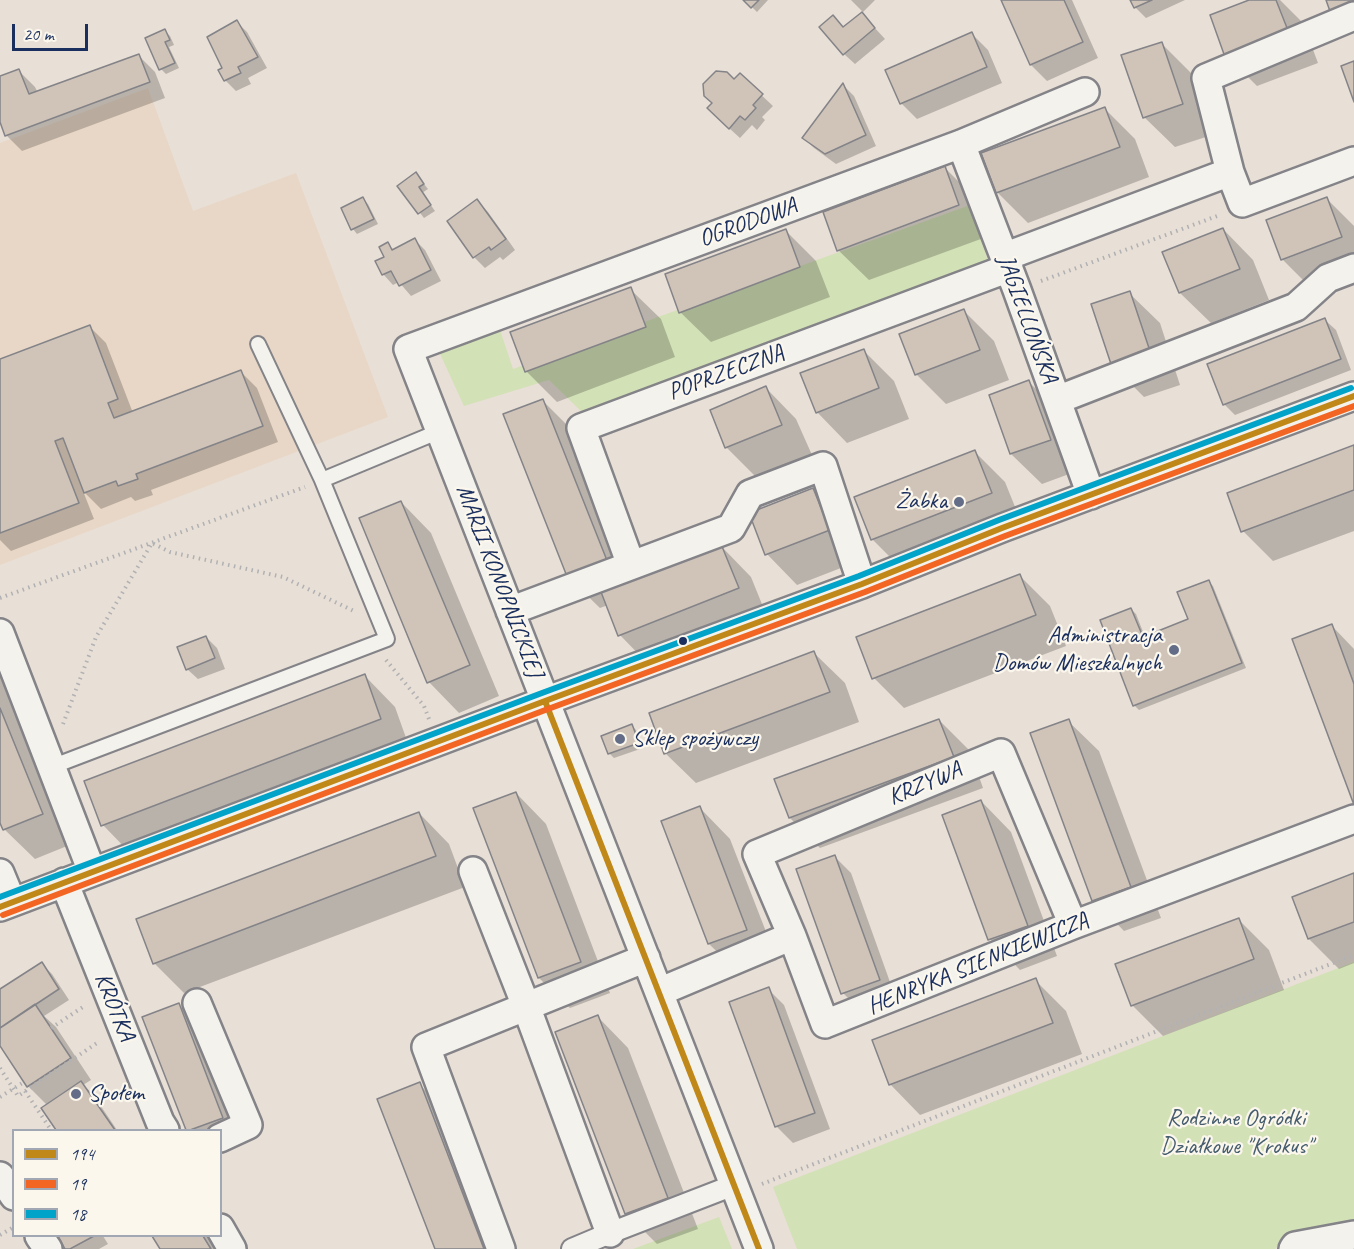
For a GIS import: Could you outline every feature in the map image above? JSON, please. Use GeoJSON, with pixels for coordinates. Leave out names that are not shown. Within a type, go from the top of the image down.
{"type":"FeatureCollection","features":[{"type":"Feature","properties":{"kind":"street"},"geometry":{"type":"LineString","coordinates":[[1354,16],[1206,78],[1230,172],[1242,203],[1354,161]]}},
{"type":"Feature","properties":{"kind":"street","name":"OGRODOWA"},"geometry":{"type":"LineString","coordinates":[[408,349],[961,144],[1085,92]]}},
{"type":"Feature","properties":{"kind":"street","name":"JAGIELLOŃSKA"},"geometry":{"type":"LineString","coordinates":[[961,144],[1091,495]]}},
{"type":"Feature","properties":{"kind":"street"},"geometry":{"type":"LineString","coordinates":[[1010,272],[1230,172]]}},
{"type":"Feature","properties":{"kind":"street"},"geometry":{"type":"LineString","coordinates":[[1057,400],[1296,308],[1328,278],[1354,268]]}},
{"type":"Feature","properties":{"kind":"street","name":"POPRZECZNA"},"geometry":{"type":"LineString","coordinates":[[631,565],[581,428],[1010,272]]}},
{"type":"Feature","properties":{"kind":"street","name":"MARII KONOPNICKIEJ"},"geometry":{"type":"LineString","coordinates":[[408,349],[659,992],[745,1186],[759,1249]]}},
{"type":"Feature","properties":{"kind":"street"},"geometry":{"type":"LineString","coordinates":[[0,873],[6,905],[862,584],[1354,396]]}},
{"type":"Feature","properties":{"kind":"street"},"geometry":{"type":"LineString","coordinates":[[510,611],[731,528],[750,494],[823,466],[862,584]]}},
{"type":"Feature","properties":{"kind":"street"},"geometry":{"type":"LineString","coordinates":[[0,633],[92,872]]}},
{"type":"Feature","properties":{"kind":"street","name":"KRZYWA"},"geometry":{"type":"LineString","coordinates":[[792,936],[758,854],[1001,753],[1073,925]]}},
{"type":"Feature","properties":{"kind":"street","name":"HENRYKA SIENKIEWICZA"},"geometry":{"type":"LineString","coordinates":[[792,936],[825,1024],[1073,925],[1354,819]]}},
{"type":"Feature","properties":{"kind":"street"},"geometry":{"type":"LineString","coordinates":[[473,871],[526,1006],[609,1233]]}},
{"type":"Feature","properties":{"kind":"street","name":"KRÓTKA"},"geometry":{"type":"LineString","coordinates":[[64,882],[162,1126]]}},
{"type":"Feature","properties":{"kind":"street"},"geometry":{"type":"LineString","coordinates":[[659,992],[792,936]]}},
{"type":"Feature","properties":{"kind":"street"},"geometry":{"type":"LineString","coordinates":[[501,1249],[426,1047],[646,958]]}},
{"type":"Feature","properties":{"kind":"street"},"geometry":{"type":"LineString","coordinates":[[197,1003],[248,1125],[222,1137]]}},
{"type":"Feature","properties":{"kind":"street"},"geometry":{"type":"LineString","coordinates":[[0,1176],[12,1193]]}},
{"type":"Feature","properties":{"kind":"street"},"geometry":{"type":"LineString","coordinates":[[572,1249],[609,1233],[745,1186]]}},
{"type":"Feature","properties":{"kind":"street"},"geometry":{"type":"LineString","coordinates":[[222,1232],[232,1249]]}},
{"type":"Feature","properties":{"kind":"street"},"geometry":{"type":"LineString","coordinates":[[1293,1249],[1295,1246],[1354,1235]]}},
{"type":"Feature","properties":{"kind":"lane"},"geometry":{"type":"LineString","coordinates":[[50,763],[387,639],[322,480],[258,344]]}},
{"type":"Feature","properties":{"kind":"lane"},"geometry":{"type":"LineString","coordinates":[[322,480],[440,432]]}},
{"type":"Feature","properties":{"kind":"path"},"geometry":{"type":"LineString","coordinates":[[1010,272],[1226,214]]}},
{"type":"Feature","properties":{"kind":"path"},"geometry":{"type":"LineString","coordinates":[[0,598],[322,480]]}},
{"type":"Feature","properties":{"kind":"path"},"geometry":{"type":"LineString","coordinates":[[152,543],[170,552],[283,577],[362,615],[379,652],[424,706],[437,742]]}},
{"type":"Feature","properties":{"kind":"path"},"geometry":{"type":"LineString","coordinates":[[50,763],[96,638],[152,543]]}},
{"type":"Feature","properties":{"kind":"path"},"geometry":{"type":"LineString","coordinates":[[745,1186],[1354,955]]}},
{"type":"Feature","properties":{"kind":"path"},"geometry":{"type":"LineString","coordinates":[[51,1028],[90,1003]]}},
{"type":"Feature","properties":{"kind":"path"},"geometry":{"type":"LineString","coordinates":[[0,1068],[18,1096],[105,1038]]}},
{"type":"Feature","properties":{"kind":"path"},"geometry":{"type":"LineString","coordinates":[[0,1097],[24,1082]]}},
{"type":"Feature","properties":{"kind":"path"},"geometry":{"type":"LineString","coordinates":[[25,1091],[50,1129]]}},
{"type":"Feature","properties":{"kind":"shaded area"},"geometry":{"type":"Polygon","coordinates":[[[148,88],[193,211],[296,173],[388,417],[0,565],[0,143],[148,88]]]}},
{"type":"Feature","properties":{"kind":"green space"},"geometry":{"type":"Polygon","coordinates":[[[973,204],[989,266],[586,416],[549,380],[464,406],[436,345],[498,324],[513,369],[973,204]]]}},
{"type":"Feature","properties":{"kind":"green space","name":"Rodzinne Ogródki Działkowe \"Krokus\""},"geometry":{"type":"Polygon","coordinates":[[[1354,962],[1354,1223],[1286,1238],[1275,1249],[797,1249],[773,1187],[1354,962]]]}},
{"type":"Feature","properties":{"kind":"green space"},"geometry":{"type":"Polygon","coordinates":[[[719,1217],[732,1249],[633,1249],[719,1217]]]}},
{"type":"Feature","properties":{"kind":"building"},"geometry":{"type":"Polygon","coordinates":[[[743,0],[759,0],[751,8],[743,0]]]}},
{"type":"Feature","properties":{"kind":"building"},"geometry":{"type":"Polygon","coordinates":[[[1001,0],[1064,0],[1083,42],[1030,65],[1001,0]]]}},
{"type":"Feature","properties":{"kind":"building"},"geometry":{"type":"Polygon","coordinates":[[[1130,0],[1152,0],[1134,8],[1130,0]]]}},
{"type":"Feature","properties":{"kind":"building"},"geometry":{"type":"Polygon","coordinates":[[[1249,0],[1276,0],[1289,33],[1225,57],[1210,15],[1249,0]]]}},
{"type":"Feature","properties":{"kind":"building"},"geometry":{"type":"Polygon","coordinates":[[[1326,0],[1354,0],[1354,10],[1332,17],[1326,0]]]}},
{"type":"Feature","properties":{"kind":"building"},"geometry":{"type":"Polygon","coordinates":[[[862,12],[875,28],[843,55],[819,27],[833,15],[843,27],[862,12]]]}},
{"type":"Feature","properties":{"kind":"building"},"geometry":{"type":"Polygon","coordinates":[[[237,20],[258,57],[238,67],[241,73],[224,81],[218,70],[222,68],[207,37],[237,20]]]}},
{"type":"Feature","properties":{"kind":"building"},"geometry":{"type":"Polygon","coordinates":[[[165,29],[170,40],[165,42],[175,63],[159,70],[145,38],[165,29]]]}},
{"type":"Feature","properties":{"kind":"building"},"geometry":{"type":"Polygon","coordinates":[[[972,32],[987,67],[900,104],[885,70],[972,32]]]}},
{"type":"Feature","properties":{"kind":"building"},"geometry":{"type":"Polygon","coordinates":[[[1162,42],[1183,104],[1143,118],[1121,55],[1162,42]]]}},
{"type":"Feature","properties":{"kind":"building"},"geometry":{"type":"Polygon","coordinates":[[[139,54],[150,82],[5,136],[0,122],[0,76],[19,69],[29,94],[139,54]]]}},
{"type":"Feature","properties":{"kind":"building"},"geometry":{"type":"Polygon","coordinates":[[[1354,61],[1354,102],[1341,66],[1354,61]]]}},
{"type":"Feature","properties":{"kind":"building"},"geometry":{"type":"Polygon","coordinates":[[[716,71],[727,72],[734,79],[740,73],[763,94],[753,105],[756,108],[745,120],[740,116],[729,129],[707,108],[712,103],[704,96],[703,84],[716,71]]]}},
{"type":"Feature","properties":{"kind":"building"},"geometry":{"type":"Polygon","coordinates":[[[843,83],[866,135],[825,154],[802,138],[843,83]]]}},
{"type":"Feature","properties":{"kind":"building"},"geometry":{"type":"Polygon","coordinates":[[[1105,107],[1120,147],[996,193],[981,153],[1105,107]]]}},
{"type":"Feature","properties":{"kind":"building"},"geometry":{"type":"Polygon","coordinates":[[[945,166],[959,205],[837,251],[823,212],[945,166]]]}},
{"type":"Feature","properties":{"kind":"building"},"geometry":{"type":"Polygon","coordinates":[[[416,172],[424,184],[419,187],[431,205],[418,214],[397,186],[416,172]]]}},
{"type":"Feature","properties":{"kind":"building"},"geometry":{"type":"Polygon","coordinates":[[[363,197],[374,219],[351,230],[341,208],[363,197]]]}},
{"type":"Feature","properties":{"kind":"building"},"geometry":{"type":"Polygon","coordinates":[[[1327,197],[1342,237],[1281,260],[1266,220],[1327,197]]]}},
{"type":"Feature","properties":{"kind":"building"},"geometry":{"type":"Polygon","coordinates":[[[477,199],[506,239],[491,250],[489,247],[473,258],[447,221],[477,199]]]}},
{"type":"Feature","properties":{"kind":"building"},"geometry":{"type":"Polygon","coordinates":[[[1223,228],[1240,269],[1179,293],[1162,252],[1223,228]]]}},
{"type":"Feature","properties":{"kind":"building"},"geometry":{"type":"Polygon","coordinates":[[[786,229],[800,267],[679,313],[665,274],[786,229]]]}},
{"type":"Feature","properties":{"kind":"building"},"geometry":{"type":"Polygon","coordinates":[[[415,238],[431,270],[399,286],[391,271],[382,275],[375,261],[384,257],[379,247],[388,242],[392,250],[415,238]]]}},
{"type":"Feature","properties":{"kind":"building"},"geometry":{"type":"Polygon","coordinates":[[[631,287],[646,327],[525,372],[510,332],[631,287]]]}},
{"type":"Feature","properties":{"kind":"building"},"geometry":{"type":"Polygon","coordinates":[[[1130,291],[1151,354],[1112,367],[1091,304],[1130,291]]]}},
{"type":"Feature","properties":{"kind":"building"},"geometry":{"type":"Polygon","coordinates":[[[964,309],[980,350],[915,375],[899,334],[964,309]]]}},
{"type":"Feature","properties":{"kind":"building"},"geometry":{"type":"Polygon","coordinates":[[[1325,318],[1341,359],[1223,405],[1207,364],[1325,318]]]}},
{"type":"Feature","properties":{"kind":"building"},"geometry":{"type":"Polygon","coordinates":[[[90,325],[118,399],[108,403],[114,418],[241,370],[263,426],[136,474],[138,479],[118,486],[116,481],[84,493],[63,438],[55,441],[79,503],[0,533],[0,359],[90,325]]]}},
{"type":"Feature","properties":{"kind":"building"},"geometry":{"type":"Polygon","coordinates":[[[864,349],[879,388],[816,413],[800,373],[864,349]]]}},
{"type":"Feature","properties":{"kind":"building"},"geometry":{"type":"Polygon","coordinates":[[[1029,380],[1051,440],[1010,454],[989,395],[1029,380]]]}},
{"type":"Feature","properties":{"kind":"building"},"geometry":{"type":"Polygon","coordinates":[[[766,386],[782,425],[725,448],[710,410],[766,386]]]}},
{"type":"Feature","properties":{"kind":"building"},"geometry":{"type":"Polygon","coordinates":[[[543,399],[608,563],[568,579],[503,414],[543,399]]]}},
{"type":"Feature","properties":{"kind":"building"},"geometry":{"type":"Polygon","coordinates":[[[1354,445],[1354,490],[1241,532],[1227,493],[1354,445]]]}},
{"type":"Feature","properties":{"kind":"building"},"geometry":{"type":"Polygon","coordinates":[[[975,450],[992,493],[871,540],[854,497],[975,450]]]}},
{"type":"Feature","properties":{"kind":"building"},"geometry":{"type":"Polygon","coordinates":[[[813,488],[830,530],[765,555],[749,513],[813,488]]]}},
{"type":"Feature","properties":{"kind":"building"},"geometry":{"type":"Polygon","coordinates":[[[401,501],[470,665],[427,683],[359,518],[401,501]]]}},
{"type":"Feature","properties":{"kind":"building"},"geometry":{"type":"Polygon","coordinates":[[[721,544],[739,588],[618,636],[601,592],[721,544]]]}},
{"type":"Feature","properties":{"kind":"building"},"geometry":{"type":"Polygon","coordinates":[[[1020,574],[1036,615],[872,679],[856,637],[1020,574]]]}},
{"type":"Feature","properties":{"kind":"building","name":"Administracja Domów Mieszkalnych"},"geometry":{"type":"Polygon","coordinates":[[[1209,580],[1242,663],[1133,706],[1100,620],[1131,608],[1143,637],[1188,619],[1177,592],[1209,580]]]}},
{"type":"Feature","properties":{"kind":"building"},"geometry":{"type":"Polygon","coordinates":[[[1332,624],[1354,684],[1354,805],[1292,639],[1332,624]]]}},
{"type":"Feature","properties":{"kind":"building"},"geometry":{"type":"Polygon","coordinates":[[[206,636],[215,658],[186,670],[177,647],[206,636]]]}},
{"type":"Feature","properties":{"kind":"building"},"geometry":{"type":"Polygon","coordinates":[[[814,651],[830,692],[664,754],[649,713],[814,651]]]}},
{"type":"Feature","properties":{"kind":"building"},"geometry":{"type":"Polygon","coordinates":[[[365,674],[381,719],[101,826],[84,781],[365,674]]]}},
{"type":"Feature","properties":{"kind":"building"},"geometry":{"type":"Polygon","coordinates":[[[0,708],[43,814],[3,830],[0,823],[0,708]]]}},
{"type":"Feature","properties":{"kind":"building"},"geometry":{"type":"Polygon","coordinates":[[[939,719],[954,757],[789,818],[774,779],[939,719]]]}},
{"type":"Feature","properties":{"kind":"building"},"geometry":{"type":"Polygon","coordinates":[[[1069,719],[1131,887],[1092,901],[1030,733],[1069,719]]]}},
{"type":"Feature","properties":{"kind":"building","name":"Sklep spożywczy"},"geometry":{"type":"Polygon","coordinates":[[[632,724],[639,743],[608,754],[601,736],[632,724]]]}},
{"type":"Feature","properties":{"kind":"building"},"geometry":{"type":"Polygon","coordinates":[[[516,792],[581,962],[538,978],[473,808],[516,792]]]}},
{"type":"Feature","properties":{"kind":"building"},"geometry":{"type":"Polygon","coordinates":[[[981,800],[1028,926],[988,940],[942,815],[981,800]]]}},
{"type":"Feature","properties":{"kind":"building"},"geometry":{"type":"Polygon","coordinates":[[[700,806],[747,930],[708,944],[661,821],[700,806]]]}},
{"type":"Feature","properties":{"kind":"building"},"geometry":{"type":"Polygon","coordinates":[[[419,812],[436,856],[153,964],[136,919],[419,812]]]}},
{"type":"Feature","properties":{"kind":"building"},"geometry":{"type":"Polygon","coordinates":[[[835,855],[880,980],[841,994],[796,869],[835,855]]]}},
{"type":"Feature","properties":{"kind":"building"},"geometry":{"type":"Polygon","coordinates":[[[1354,873],[1354,922],[1308,939],[1292,897],[1354,873]]]}},
{"type":"Feature","properties":{"kind":"building"},"geometry":{"type":"Polygon","coordinates":[[[1239,918],[1254,959],[1131,1006],[1115,964],[1239,918]]]}},
{"type":"Feature","properties":{"kind":"building"},"geometry":{"type":"Polygon","coordinates":[[[42,962],[59,989],[0,1028],[0,989],[42,962]]]}},
{"type":"Feature","properties":{"kind":"building"},"geometry":{"type":"Polygon","coordinates":[[[1036,978],[1053,1023],[889,1085],[872,1040],[1036,978]]]}},
{"type":"Feature","properties":{"kind":"building"},"geometry":{"type":"Polygon","coordinates":[[[769,987],[815,1113],[775,1127],[729,1002],[769,987]]]}},
{"type":"Feature","properties":{"kind":"building"},"geometry":{"type":"Polygon","coordinates":[[[179,1003],[223,1118],[193,1129],[186,1129],[142,1017],[179,1003]]]}},
{"type":"Feature","properties":{"kind":"building"},"geometry":{"type":"Polygon","coordinates":[[[35,1004],[71,1058],[27,1087],[0,1046],[0,1028],[35,1004]]]}},
{"type":"Feature","properties":{"kind":"building"},"geometry":{"type":"Polygon","coordinates":[[[598,1015],[668,1198],[625,1214],[555,1032],[598,1015]]]}},
{"type":"Feature","properties":{"kind":"building","name":"Społem"},"geometry":{"type":"Polygon","coordinates":[[[81,1081],[114,1129],[55,1129],[41,1108],[81,1081]]]}},
{"type":"Feature","properties":{"kind":"building"},"geometry":{"type":"Polygon","coordinates":[[[420,1082],[484,1249],[435,1249],[377,1099],[420,1082]]]}},
{"type":"Feature","properties":{"kind":"building"},"geometry":{"type":"Polygon","coordinates":[[[59,1237],[92,1237],[70,1249],[65,1249],[59,1237]]]}},
{"type":"Feature","properties":{"kind":"building"},"geometry":{"type":"Polygon","coordinates":[[[153,1237],[204,1237],[211,1249],[160,1249],[153,1237]]]}},
{"type":"Feature","properties":{"kind":"transit line","name":"18"},"geometry":{"type":"LineString","coordinates":[[0,897],[859,576],[999,520],[1351,388]]}},
{"type":"Feature","properties":{"kind":"transit line","name":"194"},"geometry":{"type":"LineString","coordinates":[[0,907],[862,584],[1002,528],[1354,396]]}},
{"type":"Feature","properties":{"kind":"transit line","name":"19"},"geometry":{"type":"LineString","coordinates":[[3,915],[1354,406]]}},
{"type":"Feature","properties":{"kind":"transit line","name":"194"},"geometry":{"type":"LineString","coordinates":[[545,701],[759,1249]]}},
{"type":"Feature","properties":{"kind":"place","name":"Żabka"},"geometry":{"type":"Point","coordinates":[959,502]}},
{"type":"Feature","properties":{"kind":"place","name":"Administracja Domów Mieszkalnych"},"geometry":{"type":"Point","coordinates":[1174,650]}},
{"type":"Feature","properties":{"kind":"place","name":"Sklep spożywczy"},"geometry":{"type":"Point","coordinates":[620,739]}},
{"type":"Feature","properties":{"kind":"place","name":"Społem"},"geometry":{"type":"Point","coordinates":[76,1094]}}]}
